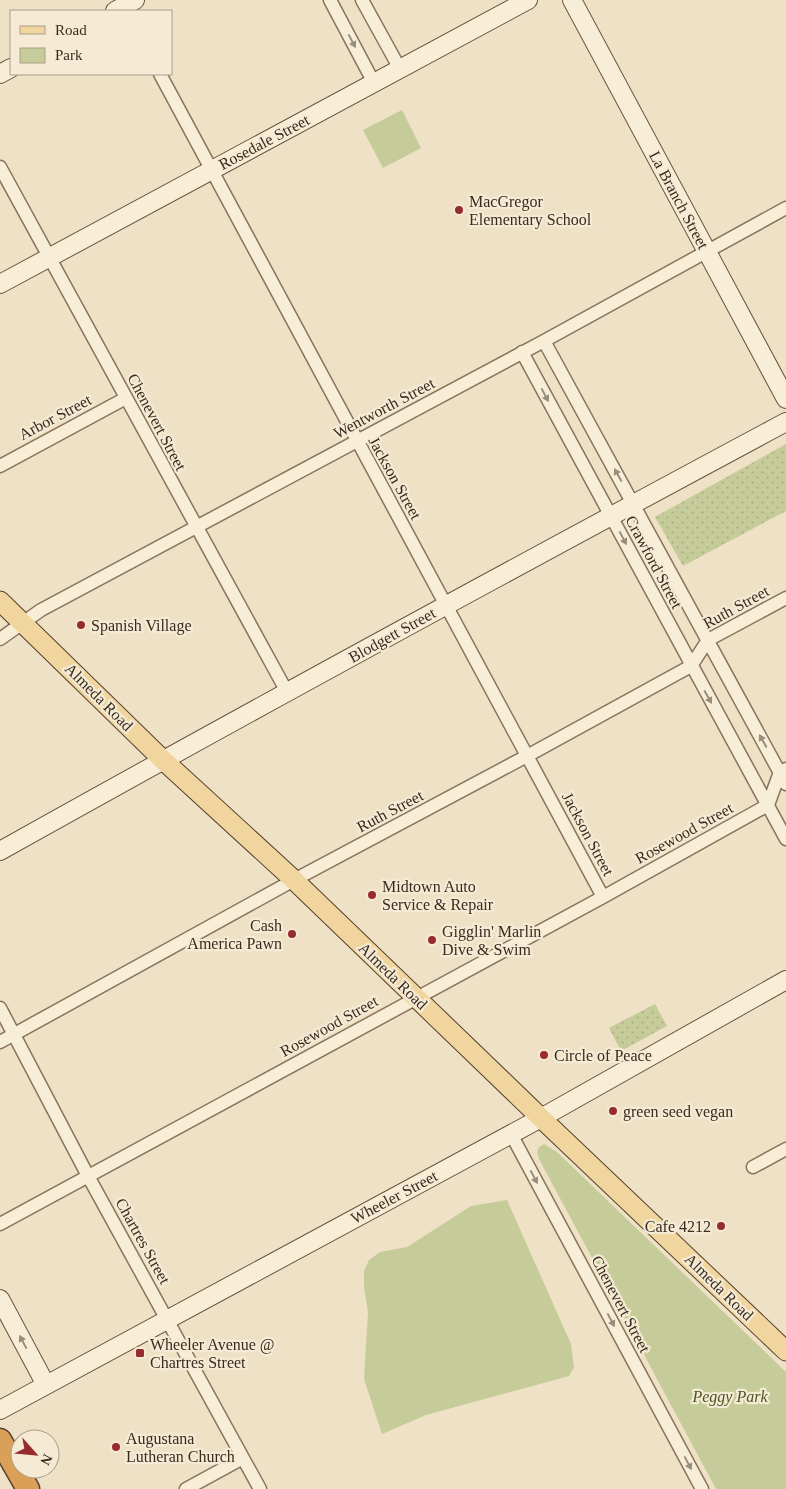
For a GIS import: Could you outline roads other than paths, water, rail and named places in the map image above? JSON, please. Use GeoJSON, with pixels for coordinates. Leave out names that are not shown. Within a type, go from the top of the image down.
{"type":"FeatureCollection","features":[{"type":"Feature","properties":{"kind":"highway"},"geometry":{"type":"LineString","coordinates":[[0,1440],[23,1481]]}},
{"type":"Feature","properties":{"kind":"main road","name":"Almeda Road"},"geometry":{"type":"LineString","coordinates":[[0,601],[163,760],[294,880],[786,1351]]}},
{"type":"Feature","properties":{"kind":"street"},"geometry":{"type":"LineString","coordinates":[[330,0],[374,83]]}},
{"type":"Feature","properties":{"kind":"street"},"geometry":{"type":"LineString","coordinates":[[362,0],[400,69]]}},
{"type":"Feature","properties":{"kind":"street","name":"Rosedale Street"},"geometry":{"type":"LineString","coordinates":[[0,284],[528,0]]}},
{"type":"Feature","properties":{"kind":"street","name":"La Branch Street"},"geometry":{"type":"LineString","coordinates":[[572,0],[786,399]]}},
{"type":"Feature","properties":{"kind":"street","name":"Jackson Street"},"geometry":{"type":"LineString","coordinates":[[161,75],[603,897]]}},
{"type":"Feature","properties":{"kind":"street","name":"Chenevert Street"},"geometry":{"type":"LineString","coordinates":[[0,167],[287,692]]}},
{"type":"Feature","properties":{"kind":"street","name":"Wentworth Street"},"geometry":{"type":"LineString","coordinates":[[0,640],[42,610],[544,341],[786,208]]}},
{"type":"Feature","properties":{"kind":"street","name":"Crawford Street"},"geometry":{"type":"LineString","coordinates":[[544,341],[784,775]]}},
{"type":"Feature","properties":{"kind":"street","name":"Crawford Street"},"geometry":{"type":"LineString","coordinates":[[522,352],[786,839]]}},
{"type":"Feature","properties":{"kind":"street","name":"Arbor Street"},"geometry":{"type":"LineString","coordinates":[[0,466],[126,398]]}},
{"type":"Feature","properties":{"kind":"street","name":"Blodgett Street"},"geometry":{"type":"LineString","coordinates":[[0,851],[446,605],[786,422]]}},
{"type":"Feature","properties":{"kind":"street","name":"Ruth Street"},"geometry":{"type":"LineString","coordinates":[[0,1042],[294,880],[528,756],[691,666],[708,640],[786,598]]}},
{"type":"Feature","properties":{"kind":"street"},"geometry":{"type":"LineString","coordinates":[[768,805],[784,775]]}},
{"type":"Feature","properties":{"kind":"street","name":"Rosewood Street"},"geometry":{"type":"LineString","coordinates":[[0,1224],[603,897],[768,805]]}},
{"type":"Feature","properties":{"kind":"street","name":"Wheeler Street"},"geometry":{"type":"LineString","coordinates":[[0,1410],[541,1118],[786,980]]}},
{"type":"Feature","properties":{"kind":"street","name":"Chartres Street"},"geometry":{"type":"LineString","coordinates":[[0,1008],[88,1176],[260,1489]]}},
{"type":"Feature","properties":{"kind":"street","name":"Chenevert Street"},"geometry":{"type":"LineString","coordinates":[[511,1134],[702,1489]]}},
{"type":"Feature","properties":{"kind":"street"},"geometry":{"type":"LineString","coordinates":[[754,1167],[786,1150]]}},
{"type":"Feature","properties":{"kind":"street"},"geometry":{"type":"LineString","coordinates":[[0,1299],[46,1385]]}},
{"type":"Feature","properties":{"kind":"street"},"geometry":{"type":"LineString","coordinates":[[186,1489],[243,1458]]}},
{"type":"Feature","properties":{"kind":"place","name":"MacGregor Elementary School"},"geometry":{"type":"Point","coordinates":[459,210]}},
{"type":"Feature","properties":{"kind":"place","name":"Spanish Village"},"geometry":{"type":"Point","coordinates":[81,625]}},
{"type":"Feature","properties":{"kind":"place","name":"Midtown Auto Service & Repair"},"geometry":{"type":"Point","coordinates":[372,895]}},
{"type":"Feature","properties":{"kind":"place","name":"Cash America Pawn"},"geometry":{"type":"Point","coordinates":[292,934]}},
{"type":"Feature","properties":{"kind":"place","name":"Gigglin' Marlin Dive & Swim"},"geometry":{"type":"Point","coordinates":[432,940]}},
{"type":"Feature","properties":{"kind":"place","name":"Circle of Peace"},"geometry":{"type":"Point","coordinates":[544,1055]}},
{"type":"Feature","properties":{"kind":"place","name":"green seed vegan"},"geometry":{"type":"Point","coordinates":[613,1111]}},
{"type":"Feature","properties":{"kind":"place","name":"Cafe 4212"},"geometry":{"type":"Point","coordinates":[721,1226]}},
{"type":"Feature","properties":{"kind":"place","name":"Wheeler Avenue @ Chartres Street"},"geometry":{"type":"Point","coordinates":[140,1353]}},
{"type":"Feature","properties":{"kind":"place","name":"Augustana Lutheran Church"},"geometry":{"type":"Point","coordinates":[116,1447]}},
{"type":"Feature","properties":{"kind":"park label","name":"Peggy Park"},"geometry":{"type":"Point","coordinates":[730,1396]}}]}
